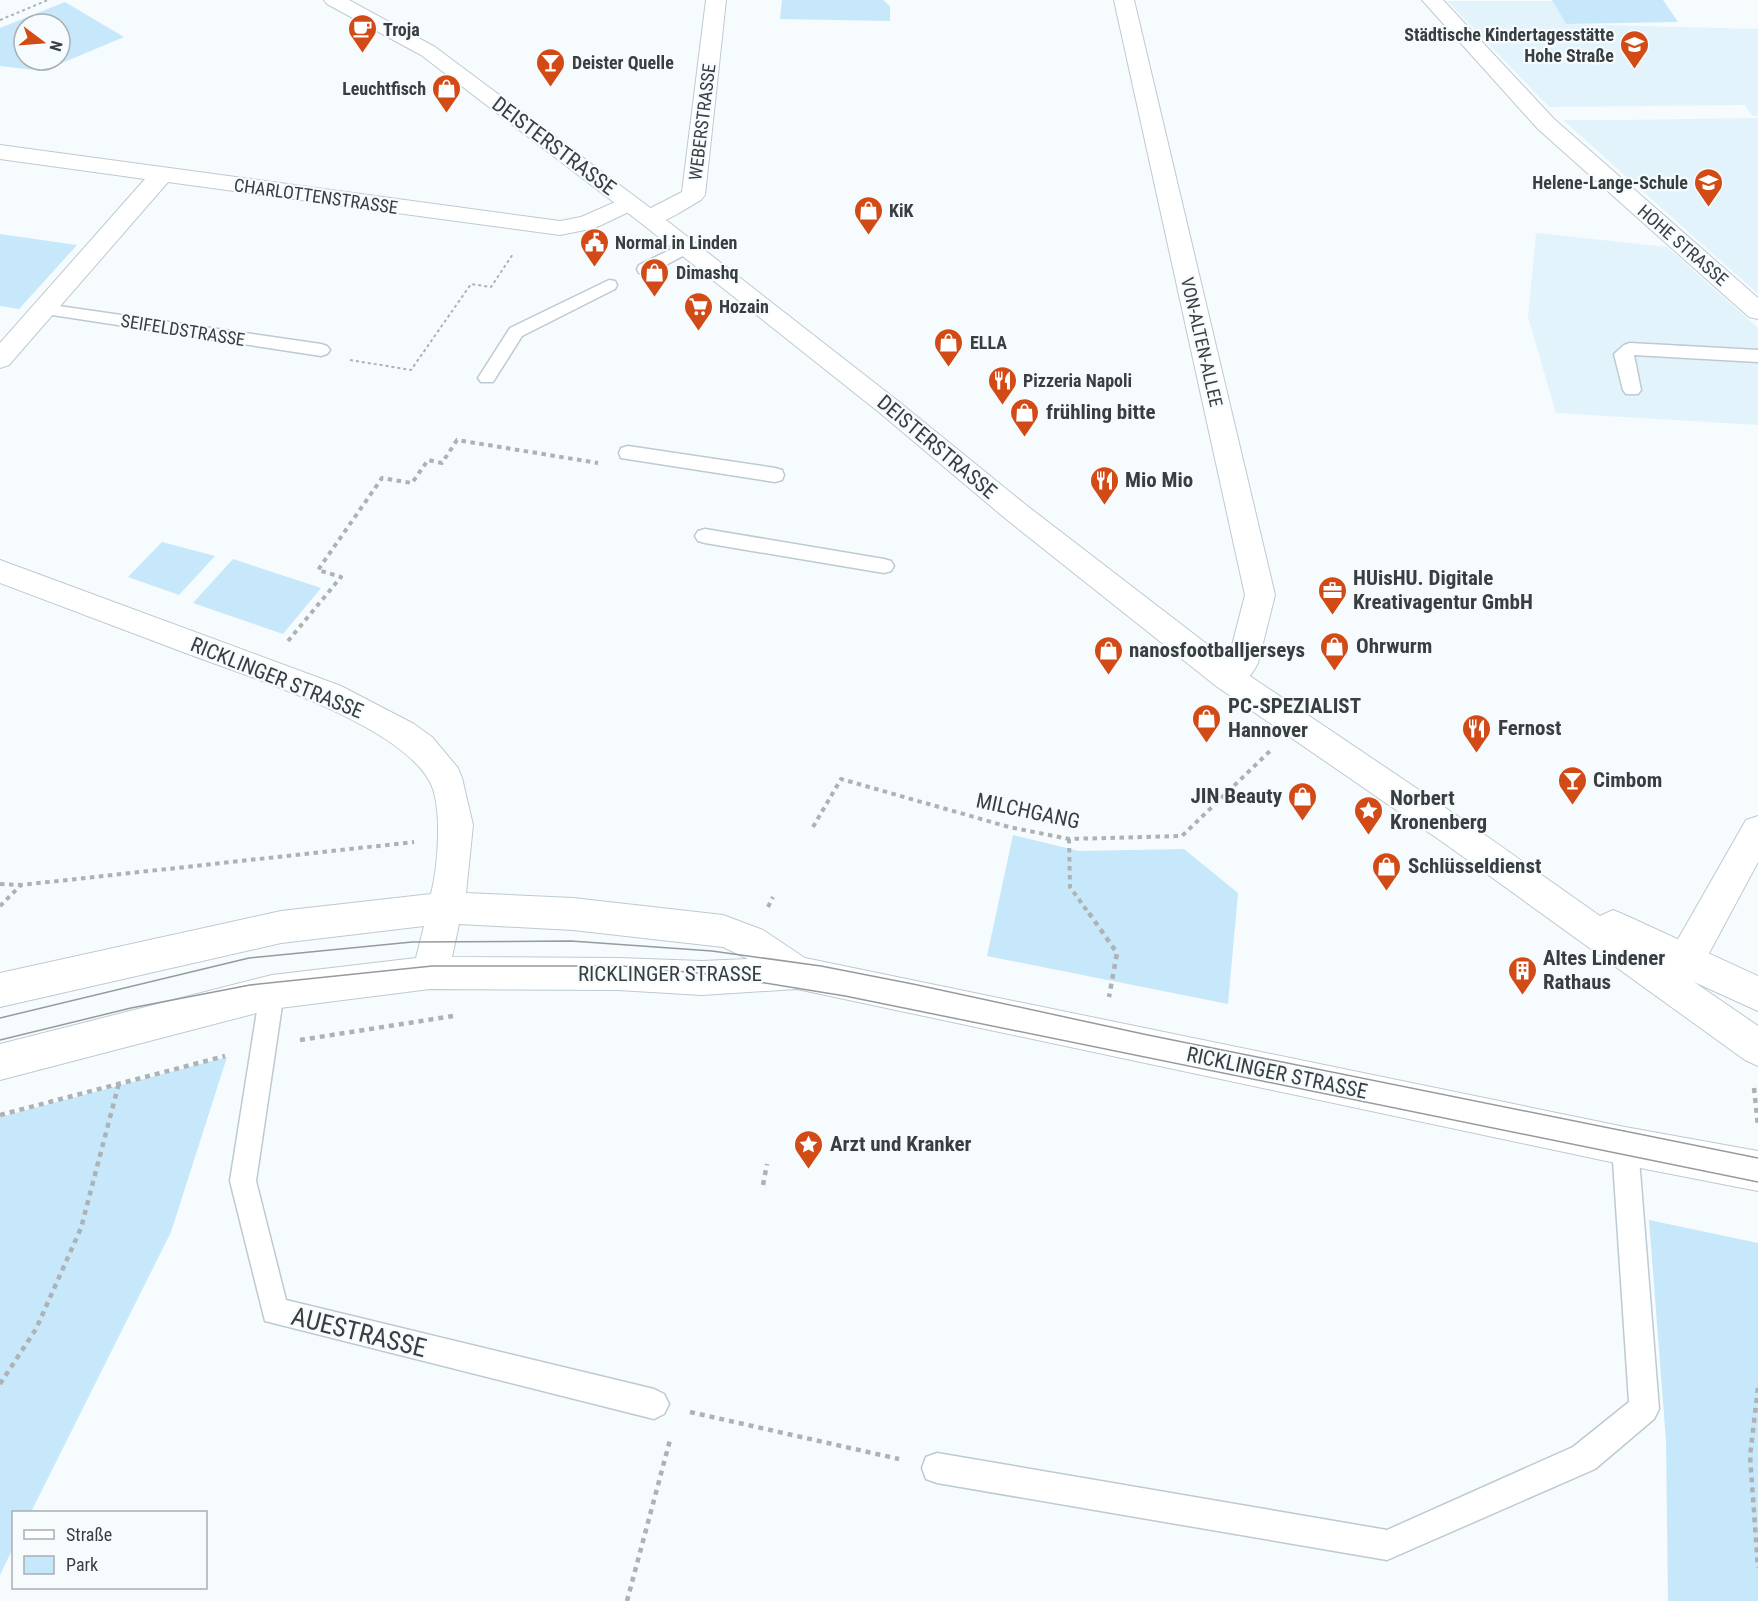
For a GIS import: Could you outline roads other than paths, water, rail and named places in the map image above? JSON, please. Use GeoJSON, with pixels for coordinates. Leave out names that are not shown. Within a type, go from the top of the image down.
{"type":"FeatureCollection","features":[{"type":"Feature","properties":{"kind":"street","name":"DEISTERSTRASSE"},"geometry":{"type":"LineString","coordinates":[[334,0],[428,51],[649,218],[889,407],[1016,512],[1227,677],[1296,726],[1456,832],[1758,1048]]}},
{"type":"Feature","properties":{"kind":"street","name":"WEBERSTRASSE"},"geometry":{"type":"LineString","coordinates":[[649,218],[693,195],[719,38],[716,0]]}},
{"type":"Feature","properties":{"kind":"street","name":"VON-ALTEN-ALLEE"},"geometry":{"type":"LineString","coordinates":[[1124,0],[1260,595],[1243,663],[1227,677]]}},
{"type":"Feature","properties":{"kind":"street","name":"HOHE STRASSE"},"geometry":{"type":"LineString","coordinates":[[1432,0],[1546,124],[1758,311]]}},
{"type":"Feature","properties":{"kind":"street","name":"CHARLOTTENSTRASSE"},"geometry":{"type":"LineString","coordinates":[[0,152],[560,228],[587,223],[629,203]]}},
{"type":"Feature","properties":{"kind":"street"},"geometry":{"type":"LineString","coordinates":[[0,359],[161,175]]}},
{"type":"Feature","properties":{"kind":"street","name":"RICKLINGER STRASSE"},"geometry":{"type":"LineString","coordinates":[[0,571],[330,695],[403,733],[421,746],[446,778],[452,801],[455,837],[452,880],[430,973],[618,974],[702,978],[798,973],[1625,1146],[1758,1171]]}},
{"type":"Feature","properties":{"kind":"street"},"geometry":{"type":"LineString","coordinates":[[1686,960],[1758,830]]}},
{"type":"Feature","properties":{"kind":"street","name":"DEISTERSTRASSE"},"geometry":{"type":"LineString","coordinates":[[1540,892],[1758,994]]}},
{"type":"Feature","properties":{"kind":"street"},"geometry":{"type":"LineString","coordinates":[[0,990],[281,927],[445,908]]}},
{"type":"Feature","properties":{"kind":"street","name":"RICKLINGER STRASSE"},"geometry":{"type":"LineString","coordinates":[[445,908],[573,914],[723,931],[751,942],[798,973]]}},
{"type":"Feature","properties":{"kind":"street"},"geometry":{"type":"LineString","coordinates":[[0,1062],[272,992],[430,973]]}},
{"type":"Feature","properties":{"kind":"lane"},"geometry":{"type":"LineString","coordinates":[[645,269],[686,247]]}},
{"type":"Feature","properties":{"kind":"lane"},"geometry":{"type":"LineString","coordinates":[[487,378],[516,332],[609,285]]}},
{"type":"Feature","properties":{"kind":"lane","name":"SEIFELDSTRASSE"},"geometry":{"type":"LineString","coordinates":[[45,309],[321,350]]}},
{"type":"Feature","properties":{"kind":"lane"},"geometry":{"type":"LineString","coordinates":[[1632,390],[1623,354],[1630,349],[1758,356]]}},
{"type":"Feature","properties":{"kind":"lane"},"geometry":{"type":"LineString","coordinates":[[628,453],[775,475]]}},
{"type":"Feature","properties":{"kind":"lane"},"geometry":{"type":"LineString","coordinates":[[705,536],[884,566]]}},
{"type":"Feature","properties":{"kind":"lane","name":"AUESTRASSE"},"geometry":{"type":"LineString","coordinates":[[272,992],[243,1181],[275,1311],[666,1407]]}},
{"type":"Feature","properties":{"kind":"lane"},"geometry":{"type":"LineString","coordinates":[[937,1468],[1387,1545],[1584,1458],[1644,1408],[1625,1146]]}},
{"type":"Feature","properties":{"kind":"tram line"},"geometry":{"type":"LineString","coordinates":[[0,1018],[249,958],[412,942],[571,941],[712,951],[821,966],[913,984],[1148,1035],[1758,1158]]}},
{"type":"Feature","properties":{"kind":"tram line"},"geometry":{"type":"LineString","coordinates":[[0,1040],[131,1008],[250,985],[432,966],[622,966],[709,974],[845,996],[1758,1182]]}},
{"type":"Feature","properties":{"kind":"place","name":"Troja"},"geometry":{"type":"Point","coordinates":[362,54]}},
{"type":"Feature","properties":{"kind":"place","name":"Städtische Kindertagesstätte Hohe Straße"},"geometry":{"type":"Point","coordinates":[1635,70]}},
{"type":"Feature","properties":{"kind":"place","name":"Deister Quelle"},"geometry":{"type":"Point","coordinates":[551,88]}},
{"type":"Feature","properties":{"kind":"place","name":"Leuchtfisch"},"geometry":{"type":"Point","coordinates":[447,114]}},
{"type":"Feature","properties":{"kind":"place","name":"Helene-Lange-Schule"},"geometry":{"type":"Point","coordinates":[1709,208]}},
{"type":"Feature","properties":{"kind":"place","name":"KiK"},"geometry":{"type":"Point","coordinates":[868,236]}},
{"type":"Feature","properties":{"kind":"place","name":"Normal in Linden"},"geometry":{"type":"Point","coordinates":[594,268]}},
{"type":"Feature","properties":{"kind":"place","name":"Dimashq"},"geometry":{"type":"Point","coordinates":[655,298]}},
{"type":"Feature","properties":{"kind":"place","name":"Hozain"},"geometry":{"type":"Point","coordinates":[698,332]}},
{"type":"Feature","properties":{"kind":"place","name":"ELLA"},"geometry":{"type":"Point","coordinates":[949,368]}},
{"type":"Feature","properties":{"kind":"place","name":"Pizzeria Napoli"},"geometry":{"type":"Point","coordinates":[1002,406]}},
{"type":"Feature","properties":{"kind":"place","name":"frühling bitte"},"geometry":{"type":"Point","coordinates":[1025,438]}},
{"type":"Feature","properties":{"kind":"place","name":"Mio Mio"},"geometry":{"type":"Point","coordinates":[1104,506]}},
{"type":"Feature","properties":{"kind":"place","name":"HUisHU. Digitale Kreativagentur GmbH"},"geometry":{"type":"Point","coordinates":[1332,616]}},
{"type":"Feature","properties":{"kind":"place","name":"Ohrwurm"},"geometry":{"type":"Point","coordinates":[1335,672]}},
{"type":"Feature","properties":{"kind":"place","name":"nanosfootballjerseys"},"geometry":{"type":"Point","coordinates":[1108,676]}},
{"type":"Feature","properties":{"kind":"place","name":"PC-SPEZIALIST Hannover"},"geometry":{"type":"Point","coordinates":[1207,744]}},
{"type":"Feature","properties":{"kind":"place","name":"Fernost"},"geometry":{"type":"Point","coordinates":[1477,754]}},
{"type":"Feature","properties":{"kind":"place","name":"Cimbom"},"geometry":{"type":"Point","coordinates":[1572,806]}},
{"type":"Feature","properties":{"kind":"place","name":"JIN Beauty"},"geometry":{"type":"Point","coordinates":[1303,822]}},
{"type":"Feature","properties":{"kind":"place","name":"Norbert Kronenberg"},"geometry":{"type":"Point","coordinates":[1369,836]}},
{"type":"Feature","properties":{"kind":"place","name":"Schlüsseldienst"},"geometry":{"type":"Point","coordinates":[1387,892]}},
{"type":"Feature","properties":{"kind":"place","name":"Altes Lindener Rathaus"},"geometry":{"type":"Point","coordinates":[1522,996]}},
{"type":"Feature","properties":{"kind":"place","name":"Arzt und Kranker"},"geometry":{"type":"Point","coordinates":[809,1170]}}]}
